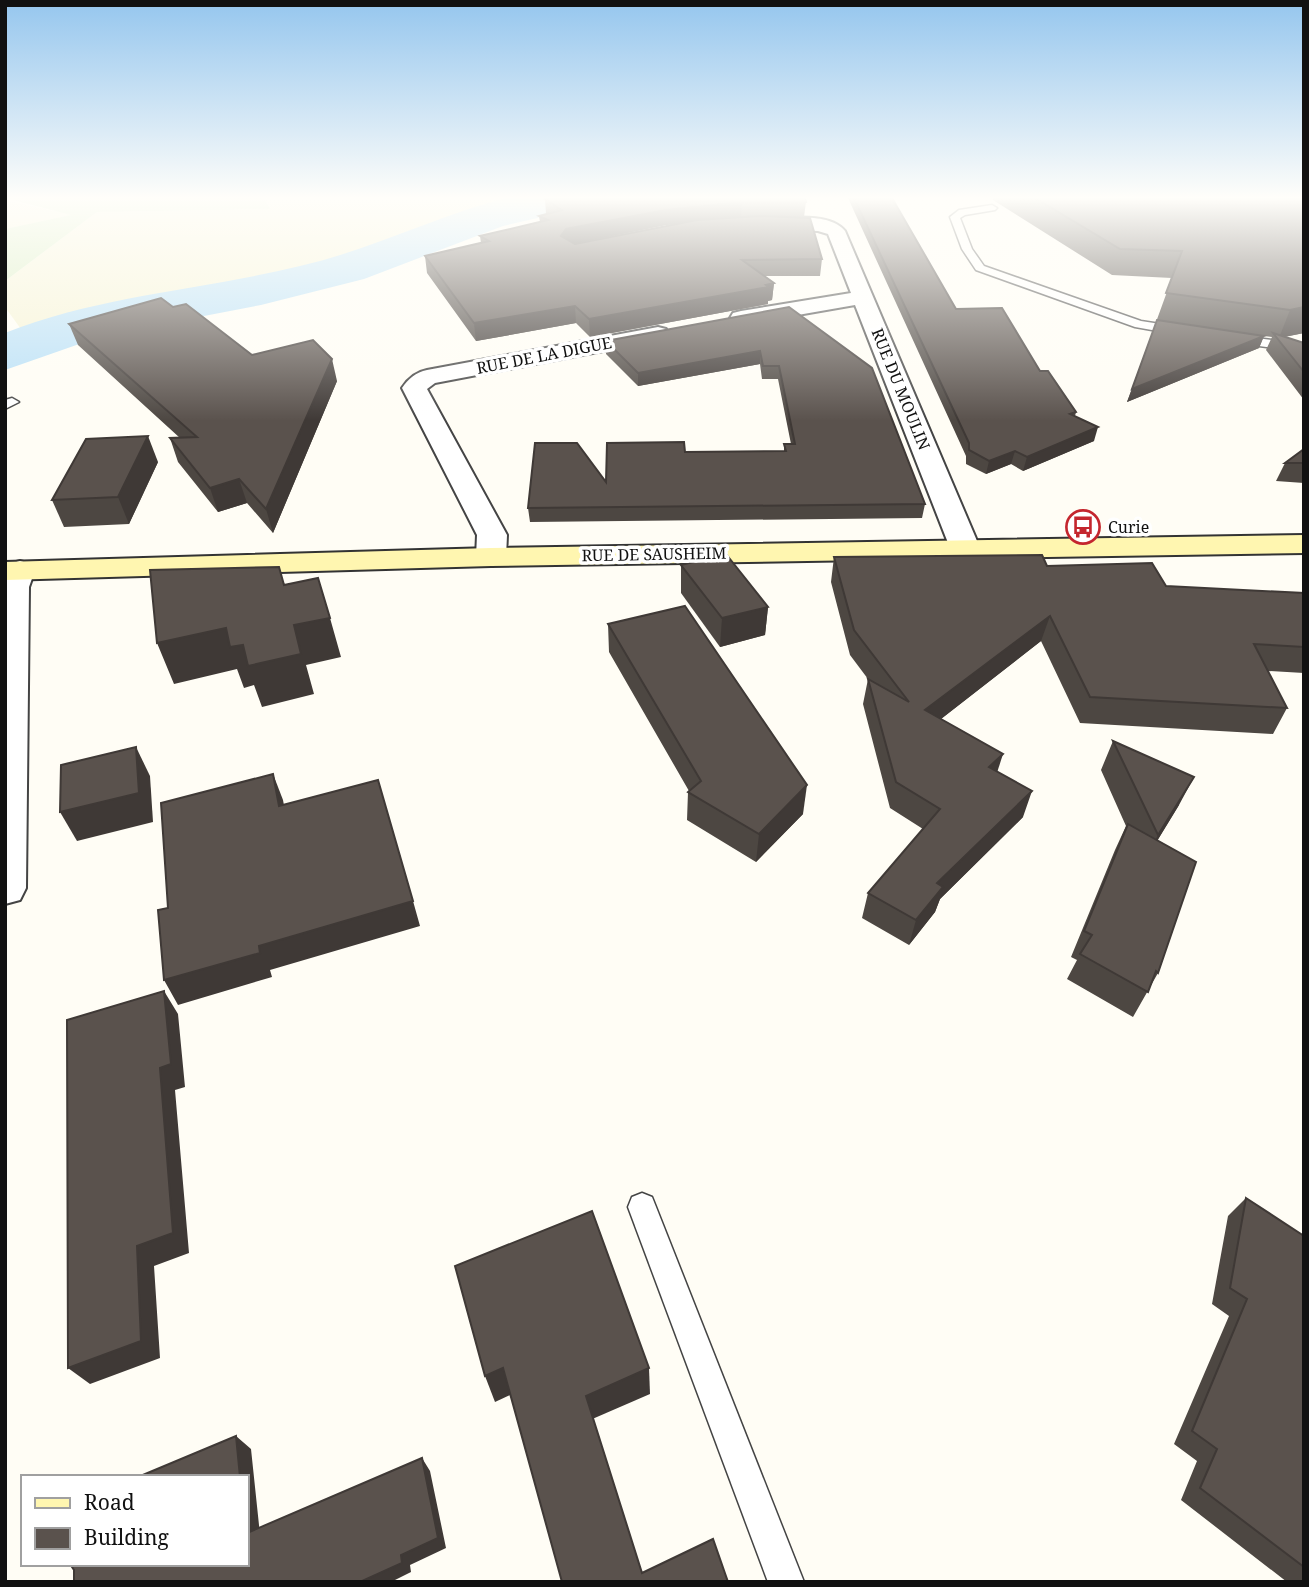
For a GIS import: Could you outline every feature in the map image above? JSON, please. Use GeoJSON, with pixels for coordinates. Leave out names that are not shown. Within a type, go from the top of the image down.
{"type":"FeatureCollection","features":[{"type":"Feature","properties":{"kind":"main road","name":"RUE DE SAUSHEIM"},"geometry":{"type":"LineString","coordinates":[[13,571],[491,557],[1304,544]]}},
{"type":"Feature","properties":{"kind":"street","name":"RUE DU MOULIN"},"geometry":{"type":"LineString","coordinates":[[853,272],[965,548]]}},
{"type":"Feature","properties":{"kind":"street"},"geometry":{"type":"LineString","coordinates":[[720,322],[863,298]]}},
{"type":"Feature","properties":{"kind":"street","name":"RUE DE LA DIGUE"},"geometry":{"type":"LineString","coordinates":[[491,557],[492,535],[414,388],[427,377],[680,329]]}},
{"type":"Feature","properties":{"kind":"street"},"geometry":{"type":"LineString","coordinates":[[5,888],[13,571]]}},
{"type":"Feature","properties":{"kind":"lane"},"geometry":{"type":"LineString","coordinates":[[992,272],[1139,324],[1195,334]]}},
{"type":"Feature","properties":{"kind":"lane"},"geometry":{"type":"LineString","coordinates":[[1223,337],[1304,348]]}},
{"type":"Feature","properties":{"kind":"lane"},"geometry":{"type":"LineString","coordinates":[[642,1206],[786,1582]]}},
{"type":"Feature","properties":{"kind":"shaded area"},"geometry":{"type":"Polygon","coordinates":[[[17,272],[314,272],[289,280],[84,320],[26,336],[5,307],[5,281],[17,272]]]}},
{"type":"Feature","properties":{"kind":"green space"},"geometry":{"type":"Polygon","coordinates":[[[5,272],[17,272],[5,281],[5,272]]]}},
{"type":"Feature","properties":{"kind":"building"},"geometry":{"type":"Polygon","coordinates":[[[437,272],[759,272],[774,283],[766,285],[769,287],[589,319],[575,306],[474,323],[437,272]]]}},
{"type":"Feature","properties":{"kind":"building"},"geometry":{"type":"Polygon","coordinates":[[[889,272],[935,272],[956,309],[1002,308],[1040,371],[1048,371],[1076,412],[1070,414],[1098,427],[1027,457],[1015,451],[989,461],[969,450],[969,443],[889,272]]]}},
{"type":"Feature","properties":{"kind":"building"},"geometry":{"type":"Polygon","coordinates":[[[1174,272],[1304,272],[1304,307],[1290,310],[1166,293],[1174,272]]]}},
{"type":"Feature","properties":{"kind":"building"},"geometry":{"type":"Polygon","coordinates":[[[161,298],[173,307],[186,304],[252,355],[313,340],[332,359],[266,509],[239,479],[210,488],[170,438],[197,437],[69,324],[161,298]]]}},
{"type":"Feature","properties":{"kind":"building"},"geometry":{"type":"Polygon","coordinates":[[[789,307],[872,368],[925,504],[528,508],[535,443],[577,443],[606,482],[607,443],[684,442],[685,452],[786,451],[784,444],[795,444],[779,366],[763,366],[760,351],[638,373],[606,341],[789,307]]]}},
{"type":"Feature","properties":{"kind":"building"},"geometry":{"type":"Polygon","coordinates":[[[1157,320],[1264,336],[1132,389],[1157,320]]]}},
{"type":"Feature","properties":{"kind":"building"},"geometry":{"type":"Polygon","coordinates":[[[1273,333],[1304,343],[1304,372],[1273,333]]]}},
{"type":"Feature","properties":{"kind":"building"},"geometry":{"type":"Polygon","coordinates":[[[148,436],[118,497],[52,500],[86,439],[148,436]]]}},
{"type":"Feature","properties":{"kind":"building"},"geometry":{"type":"Polygon","coordinates":[[[1304,449],[1304,463],[1285,463],[1304,449]]]}},
{"type":"Feature","properties":{"kind":"building"},"geometry":{"type":"Polygon","coordinates":[[[726,554],[768,607],[722,618],[681,565],[726,554]]]}},
{"type":"Feature","properties":{"kind":"building"},"geometry":{"type":"Polygon","coordinates":[[[1042,555],[1047,566],[1152,563],[1166,586],[1304,593],[1304,647],[1254,644],[1287,708],[1090,697],[1050,616],[925,710],[1003,754],[989,767],[1032,791],[937,883],[943,887],[916,920],[868,893],[940,809],[896,782],[868,679],[909,702],[854,630],[834,557],[1042,555]]]}},
{"type":"Feature","properties":{"kind":"building"},"geometry":{"type":"Polygon","coordinates":[[[279,567],[284,585],[318,578],[330,618],[294,625],[301,654],[248,666],[243,645],[230,647],[226,628],[157,643],[150,570],[279,567]]]}},
{"type":"Feature","properties":{"kind":"building"},"geometry":{"type":"Polygon","coordinates":[[[685,606],[807,785],[759,834],[688,792],[701,781],[608,624],[685,606]]]}},
{"type":"Feature","properties":{"kind":"building"},"geometry":{"type":"Polygon","coordinates":[[[1113,741],[1194,777],[1158,835],[1113,741]]]}},
{"type":"Feature","properties":{"kind":"building"},"geometry":{"type":"Polygon","coordinates":[[[136,747],[139,793],[60,812],[61,765],[136,747]]]}},
{"type":"Feature","properties":{"kind":"building"},"geometry":{"type":"Polygon","coordinates":[[[273,774],[279,806],[378,780],[413,901],[259,946],[260,953],[164,980],[158,910],[168,908],[161,803],[273,774]]]}},
{"type":"Feature","properties":{"kind":"building"},"geometry":{"type":"Polygon","coordinates":[[[1128,824],[1196,862],[1158,973],[1156,971],[1148,992],[1080,954],[1092,935],[1084,931],[1128,824]]]}},
{"type":"Feature","properties":{"kind":"building"},"geometry":{"type":"Polygon","coordinates":[[[164,991],[171,1064],[160,1068],[173,1233],[137,1246],[141,1341],[68,1368],[67,1020],[164,991]]]}},
{"type":"Feature","properties":{"kind":"building"},"geometry":{"type":"Polygon","coordinates":[[[1246,1198],[1304,1236],[1304,1567],[1200,1488],[1217,1449],[1192,1431],[1247,1299],[1230,1288],[1246,1198]]]}},
{"type":"Feature","properties":{"kind":"building"},"geometry":{"type":"Polygon","coordinates":[[[592,1211],[649,1368],[586,1396],[642,1573],[713,1539],[728,1582],[562,1582],[503,1368],[485,1376],[455,1266],[592,1211]]]}},
{"type":"Feature","properties":{"kind":"building"},"geometry":{"type":"Polygon","coordinates":[[[236,1436],[240,1475],[143,1475],[236,1436]]]}},
{"type":"Feature","properties":{"kind":"building"},"geometry":{"type":"Polygon","coordinates":[[[422,1458],[438,1538],[401,1555],[402,1563],[360,1582],[74,1582],[71,1566],[248,1566],[248,1533],[422,1458]]]}},
{"type":"Feature","properties":{"kind":"waterway"},"geometry":{"type":"LineString","coordinates":[[5,353],[88,323],[305,281],[336,272]]}},
{"type":"Feature","properties":{"kind":"place","name":"Curie"},"geometry":{"type":"Point","coordinates":[1083,527]}}]}
